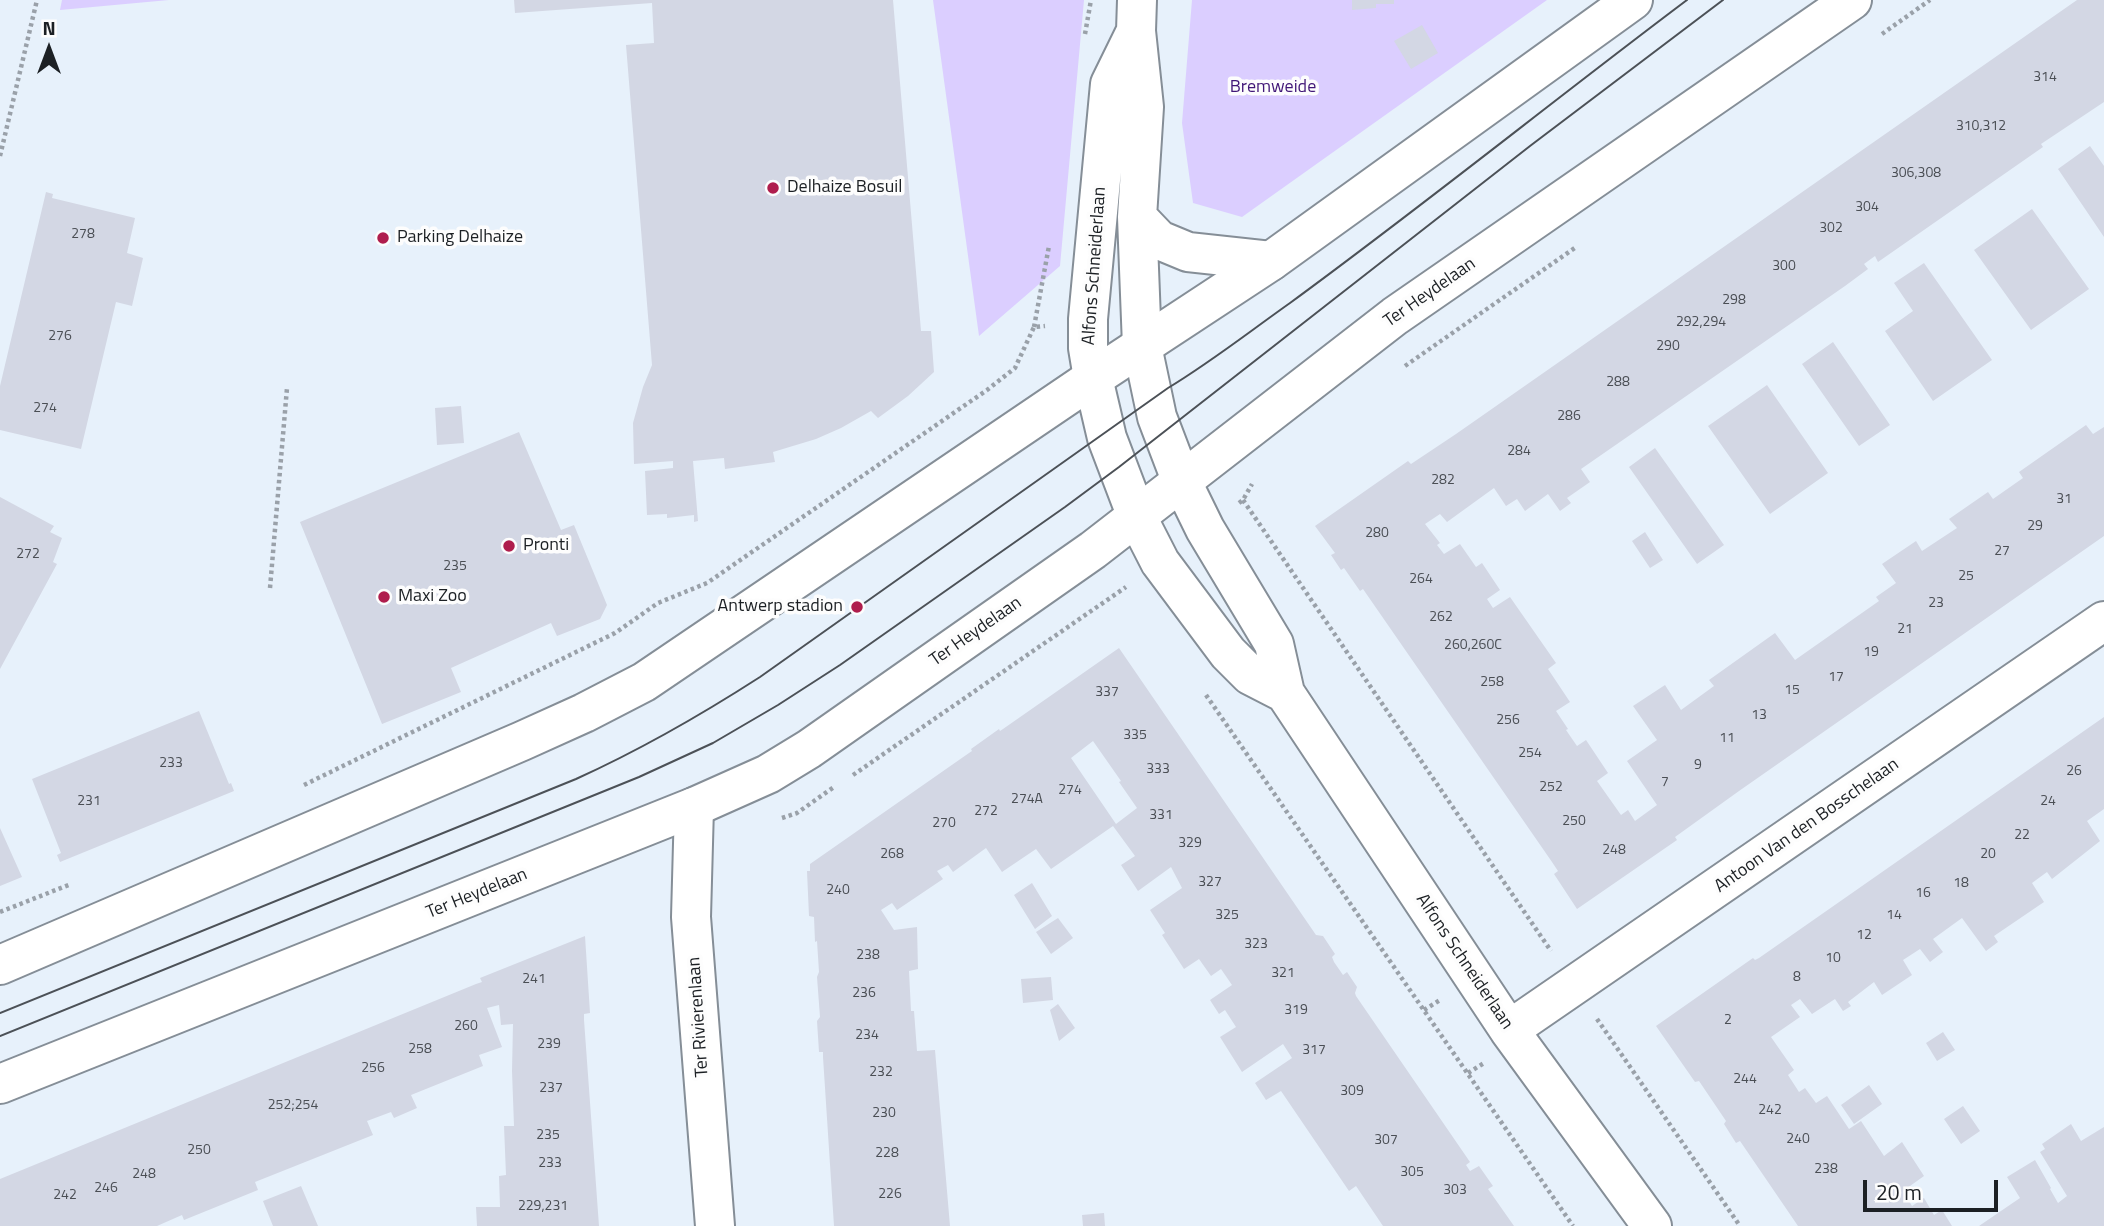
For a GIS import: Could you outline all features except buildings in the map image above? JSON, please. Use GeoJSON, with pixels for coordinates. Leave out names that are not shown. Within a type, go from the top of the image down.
{"type":"FeatureCollection","features":[{"type":"Feature","properties":{"kind":"street"},"geometry":{"type":"LineString","coordinates":[[0,965],[522,741],[644,682],[1271,261],[1633,0]]}},
{"type":"Feature","properties":{"kind":"street","name":"Ter Heydelaan"},"geometry":{"type":"LineString","coordinates":[[0,1084],[694,807],[768,774],[810,749],[1093,550],[1395,316],[1852,0]]}},
{"type":"Feature","properties":{"kind":"street","name":"Alfons Schneiderlaan"},"geometry":{"type":"LineString","coordinates":[[1137,16],[1144,107],[1137,217],[1142,346],[1157,417],[1181,480],[1205,529],[1275,644],[1285,693],[1509,1030],[1652,1226]]}},
{"type":"Feature","properties":{"kind":"street","name":"Alfons Schneiderlaan"},"geometry":{"type":"LineString","coordinates":[[1137,16],[1110,84],[1088,319],[1088,348],[1093,378],[1107,438],[1137,517],[1160,562],[1228,653],[1250,675],[1285,693]]}},
{"type":"Feature","properties":{"kind":"street"},"geometry":{"type":"LineString","coordinates":[[1137,217],[1159,240],[1188,252],[1271,261]]}},
{"type":"Feature","properties":{"kind":"street","name":"Antoon Van den Bosschelaan"},"geometry":{"type":"LineString","coordinates":[[1509,1030],[2104,621]]}},
{"type":"Feature","properties":{"kind":"street","name":"Ter Rivierenlaan"},"geometry":{"type":"LineString","coordinates":[[694,807],[691,917],[715,1226]]}},
{"type":"Feature","properties":{"kind":"path"},"geometry":{"type":"LineString","coordinates":[[0,156],[37,0]]}},
{"type":"Feature","properties":{"kind":"path"},"geometry":{"type":"LineString","coordinates":[[1872,40],[1930,0]]}},
{"type":"Feature","properties":{"kind":"path"},"geometry":{"type":"LineString","coordinates":[[1403,368],[1586,240]]}},
{"type":"Feature","properties":{"kind":"path"},"geometry":{"type":"LineString","coordinates":[[296,789],[615,633],[658,603],[707,583],[986,390],[1015,368],[1034,327],[1054,324]]}},
{"type":"Feature","properties":{"kind":"path"},"geometry":{"type":"LineString","coordinates":[[270,588],[287,388]]}},
{"type":"Feature","properties":{"kind":"path"},"geometry":{"type":"LineString","coordinates":[[1205,529],[1243,500],[1255,479]]}},
{"type":"Feature","properties":{"kind":"path"},"geometry":{"type":"LineString","coordinates":[[1243,500],[1740,1226]]}},
{"type":"Feature","properties":{"kind":"path"},"geometry":{"type":"LineString","coordinates":[[1201,688],[1573,1226]]}},
{"type":"Feature","properties":{"kind":"path"},"geometry":{"type":"LineString","coordinates":[[0,912],[75,883]]}},
{"type":"Feature","properties":{"kind":"green space"},"geometry":{"type":"Polygon","coordinates":[[[62,0],[169,0],[60,10],[62,0]]]}},
{"type":"Feature","properties":{"kind":"green space"},"geometry":{"type":"Polygon","coordinates":[[[933,0],[1084,0],[1060,266],[979,336],[933,0]]]}},
{"type":"Feature","properties":{"kind":"green space","name":"Bremweide"},"geometry":{"type":"Polygon","coordinates":[[[1192,0],[1547,0],[1242,217],[1193,203],[1182,123],[1192,0]]]}},
{"type":"Feature","properties":{"kind":"tram line"},"geometry":{"type":"LineString","coordinates":[[0,1013],[576,779],[647,744],[715,705],[760,677],[1290,303],[1687,0]]}},
{"type":"Feature","properties":{"kind":"tram line"},"geometry":{"type":"LineString","coordinates":[[0,1036],[639,777],[713,743],[778,705],[840,665],[1119,467],[1530,146],[1723,0]]}},
{"type":"Feature","properties":{"kind":"place","name":"Delhaize Bosuil"},"geometry":{"type":"Point","coordinates":[773,188]}},
{"type":"Feature","properties":{"kind":"place","name":"Parking Delhaize"},"geometry":{"type":"Point","coordinates":[383,238]}},
{"type":"Feature","properties":{"kind":"place","name":"Pronti"},"geometry":{"type":"Point","coordinates":[509,546]}},
{"type":"Feature","properties":{"kind":"place","name":"Maxi Zoo"},"geometry":{"type":"Point","coordinates":[384,597]}},
{"type":"Feature","properties":{"kind":"place","name":"Antwerp stadion"},"geometry":{"type":"Point","coordinates":[857,607]}}]}
